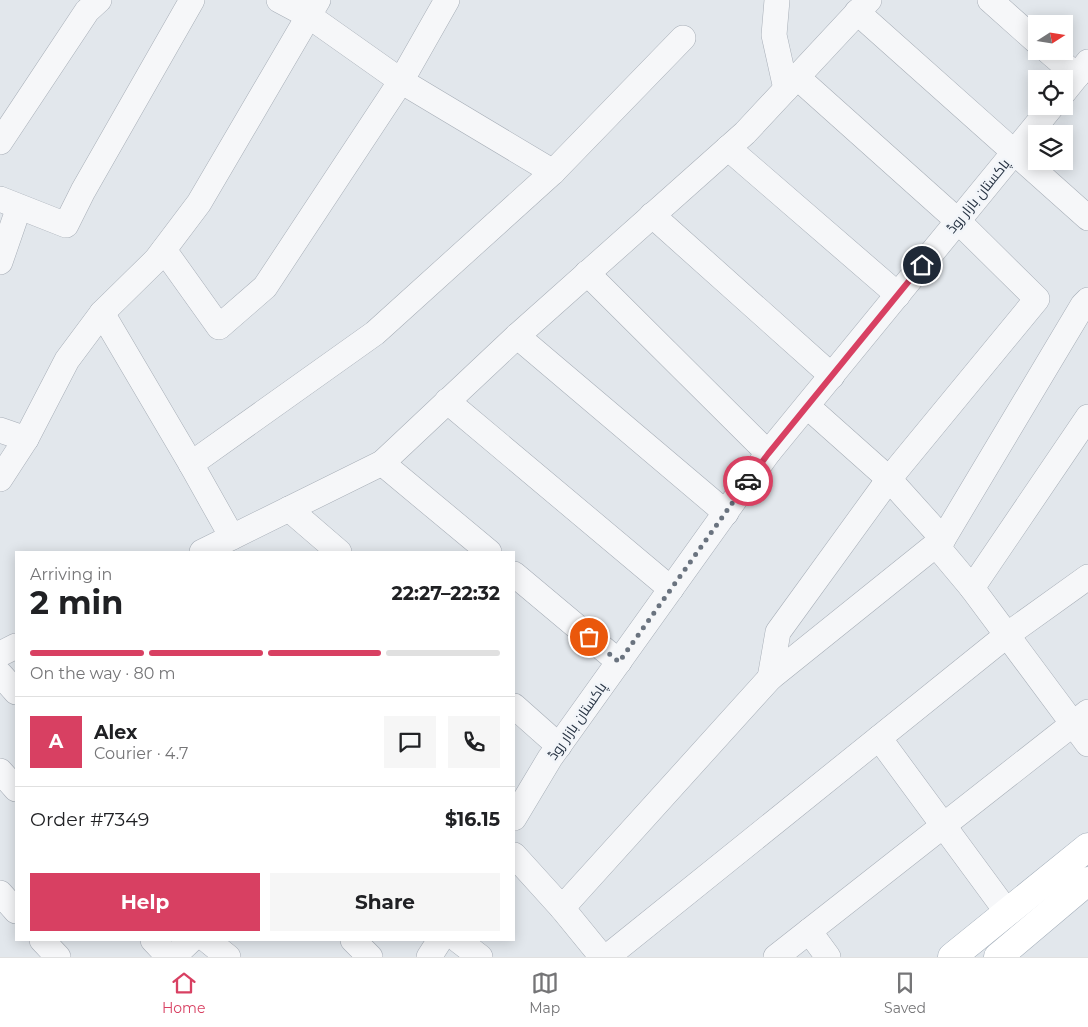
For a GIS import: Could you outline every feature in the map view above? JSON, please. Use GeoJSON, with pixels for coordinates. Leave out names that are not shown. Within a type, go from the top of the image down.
{"type":"FeatureCollection","features":[{"type":"Feature","properties":{"kind":"main road"},"geometry":{"type":"LineString","coordinates":[[952,957],[1088,847]]}},
{"type":"Feature","properties":{"kind":"main road"},"geometry":{"type":"LineString","coordinates":[[998,957],[1088,881]]}},
{"type":"Feature","properties":{"kind":"street"},"geometry":{"type":"LineString","coordinates":[[0,142],[88,11],[99,0]]}},
{"type":"Feature","properties":{"kind":"street"},"geometry":{"type":"LineString","coordinates":[[0,262],[9,203],[66,225],[83,191],[192,0]]}},
{"type":"Feature","properties":{"kind":"street"},"geometry":{"type":"LineString","coordinates":[[280,0],[313,8],[401,81],[553,172]]}},
{"type":"Feature","properties":{"kind":"street"},"geometry":{"type":"LineString","coordinates":[[164,250],[219,327],[265,287],[401,81],[447,0]]}},
{"type":"Feature","properties":{"kind":"street"},"geometry":{"type":"LineString","coordinates":[[770,678],[778,632],[889,479],[1037,299],[958,221],[791,83],[774,35],[777,0]]}},
{"type":"Feature","properties":{"kind":"street"},"geometry":{"type":"LineString","coordinates":[[990,0],[1028,33]]}},
{"type":"Feature","properties":{"kind":"street"},"geometry":{"type":"LineString","coordinates":[[205,551],[382,463],[517,336],[728,148],[863,6],[1014,152],[1088,218]]}},
{"type":"Feature","properties":{"kind":"street"},"geometry":{"type":"LineString","coordinates":[[0,479],[26,440],[67,360],[102,312],[156,260],[199,204],[313,8]]}},
{"type":"Feature","properties":{"kind":"street"},"geometry":{"type":"LineString","coordinates":[[191,464],[375,333],[553,172],[683,38]]}},
{"type":"Feature","properties":{"kind":"street"},"geometry":{"type":"LineString","coordinates":[[1058,60],[1076,77]]}},
{"type":"Feature","properties":{"kind":"street","name":"پاکستان بازار روڈ"},"geometry":{"type":"LineString","coordinates":[[515,816],[559,746],[768,454],[1045,115]]}},
{"type":"Feature","properties":{"kind":"street"},"geometry":{"type":"LineString","coordinates":[[728,148],[898,295]]}},
{"type":"Feature","properties":{"kind":"street"},"geometry":{"type":"LineString","coordinates":[[652,215],[832,376]]}},
{"type":"Feature","properties":{"kind":"street"},"geometry":{"type":"LineString","coordinates":[[588,273],[768,454]]}},
{"type":"Feature","properties":{"kind":"street"},"geometry":{"type":"LineString","coordinates":[[562,908],[770,678],[940,542],[1083,305],[1088,300]]}},
{"type":"Feature","properties":{"kind":"street"},"geometry":{"type":"LineString","coordinates":[[102,312],[232,537]]}},
{"type":"Feature","properties":{"kind":"street"},"geometry":{"type":"LineString","coordinates":[[517,336],[726,513]]}},
{"type":"Feature","properties":{"kind":"street"},"geometry":{"type":"LineString","coordinates":[[448,401],[671,589]]}},
{"type":"Feature","properties":{"kind":"street"},"geometry":{"type":"LineString","coordinates":[[807,406],[889,479],[940,542],[1007,635],[1081,718],[1088,744]]}},
{"type":"Feature","properties":{"kind":"street"},"geometry":{"type":"LineString","coordinates":[[972,588],[1088,417]]}},
{"type":"Feature","properties":{"kind":"street"},"geometry":{"type":"LineString","coordinates":[[0,430],[26,440]]}},
{"type":"Feature","properties":{"kind":"street"},"geometry":{"type":"LineString","coordinates":[[382,463],[487,551]]}},
{"type":"Feature","properties":{"kind":"street"},"geometry":{"type":"LineString","coordinates":[[289,509],[338,551]]}},
{"type":"Feature","properties":{"kind":"street"},"geometry":{"type":"LineString","coordinates":[[515,575],[619,662]]}},
{"type":"Feature","properties":{"kind":"street"},"geometry":{"type":"LineString","coordinates":[[607,957],[1007,635],[1088,577]]}},
{"type":"Feature","properties":{"kind":"street"},"geometry":{"type":"LineString","coordinates":[[0,654],[15,646]]}},
{"type":"Feature","properties":{"kind":"street"},"geometry":{"type":"LineString","coordinates":[[0,674],[15,691]]}},
{"type":"Feature","properties":{"kind":"street"},"geometry":{"type":"LineString","coordinates":[[515,707],[559,746]]}},
{"type":"Feature","properties":{"kind":"street"},"geometry":{"type":"LineString","coordinates":[[776,957],[1081,718]]}},
{"type":"Feature","properties":{"kind":"street"},"geometry":{"type":"LineString","coordinates":[[879,738],[1007,912]]}},
{"type":"Feature","properties":{"kind":"street"},"geometry":{"type":"LineString","coordinates":[[0,771],[15,788]]}},
{"type":"Feature","properties":{"kind":"street"},"geometry":{"type":"LineString","coordinates":[[515,856],[562,908],[602,957]]}},
{"type":"Feature","properties":{"kind":"street"},"geometry":{"type":"LineString","coordinates":[[0,893],[15,910]]}},
{"type":"Feature","properties":{"kind":"street"},"geometry":{"type":"LineString","coordinates":[[808,932],[828,957]]}},
{"type":"Feature","properties":{"kind":"street"},"geometry":{"type":"LineString","coordinates":[[43,941],[58,957]]}},
{"type":"Feature","properties":{"kind":"street"},"geometry":{"type":"LineString","coordinates":[[154,941],[169,957]]}},
{"type":"Feature","properties":{"kind":"street"},"geometry":{"type":"LineString","coordinates":[[173,957],[190,941]]}},
{"type":"Feature","properties":{"kind":"street"},"geometry":{"type":"LineString","coordinates":[[208,941],[228,957]]}},
{"type":"Feature","properties":{"kind":"street"},"geometry":{"type":"LineString","coordinates":[[354,941],[370,957]]}},
{"type":"Feature","properties":{"kind":"street"},"geometry":{"type":"LineString","coordinates":[[429,957],[439,941]]}},
{"type":"Feature","properties":{"kind":"street"},"geometry":{"type":"LineString","coordinates":[[459,941],[480,957]]}},
{"type":"Feature","properties":{"kind":"way so far"},"geometry":{"type":"LineString","coordinates":[[589,637],[619,662],[748,481]]}},
{"type":"Feature","properties":{"kind":"route"},"geometry":{"type":"LineString","coordinates":[[748,481],[922,265]]}}]}
